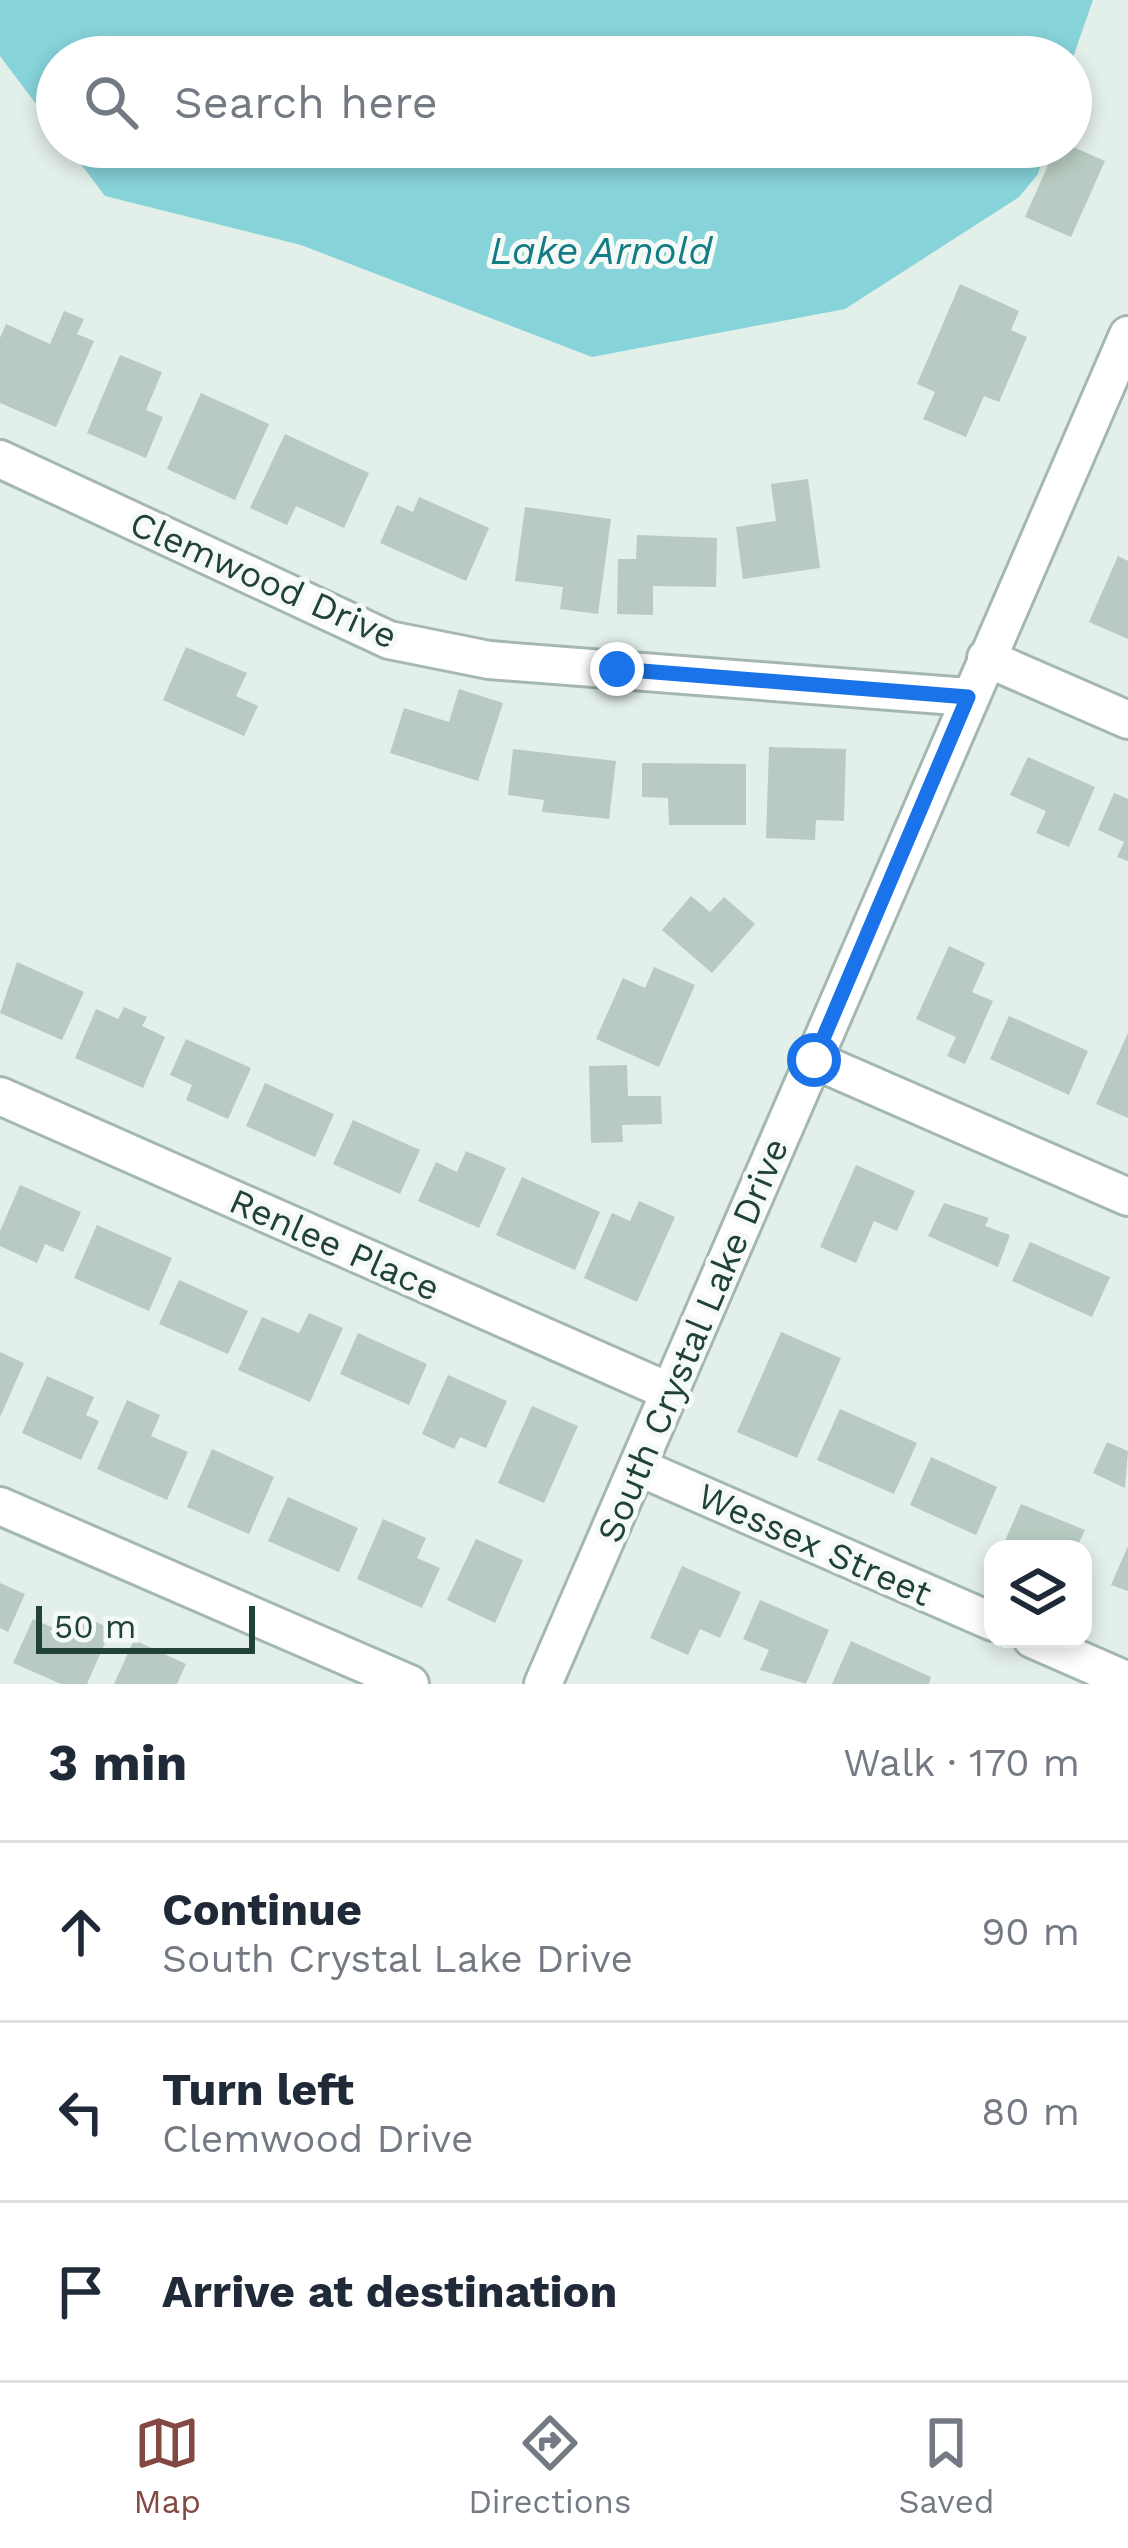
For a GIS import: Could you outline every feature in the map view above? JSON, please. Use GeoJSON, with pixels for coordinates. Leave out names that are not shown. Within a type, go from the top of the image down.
{"type":"FeatureCollection","features":[{"type":"Feature","properties":{"kind":"street","name":"South Crystal Lake Drive"},"geometry":{"type":"LineString","coordinates":[[544,1684],[1128,335]]}},
{"type":"Feature","properties":{"kind":"street","name":"Clemwood Drive"},"geometry":{"type":"LineString","coordinates":[[0,459],[389,640],[489,660],[968,697]]}},
{"type":"Feature","properties":{"kind":"street"},"geometry":{"type":"LineString","coordinates":[[986,658],[1128,720]]}},
{"type":"Feature","properties":{"kind":"street"},"geometry":{"type":"LineString","coordinates":[[814,1060],[1128,1197]]}},
{"type":"Feature","properties":{"kind":"street","name":"Renlee Place"},"geometry":{"type":"LineString","coordinates":[[0,1096],[670,1392]]}},
{"type":"Feature","properties":{"kind":"street","name":"Wessex Street"},"geometry":{"type":"LineString","coordinates":[[638,1467],[984,1618]]}},
{"type":"Feature","properties":{"kind":"street"},"geometry":{"type":"LineString","coordinates":[[0,1506],[410,1684]]}},
{"type":"Feature","properties":{"kind":"street"},"geometry":{"type":"LineString","coordinates":[[1053,1648],[1128,1681]]}},
{"type":"Feature","properties":{"kind":"water"},"geometry":{"type":"Polygon","coordinates":[[[0,0],[1093,0],[1080,36],[36,36],[36,104],[0,56],[0,0]]]}},
{"type":"Feature","properties":{"kind":"water","name":"Lake Arnold"},"geometry":{"type":"Polygon","coordinates":[[[84,168],[1040,168],[1019,197],[845,309],[592,357],[301,245],[105,196],[84,168]]]}},
{"type":"Feature","properties":{"kind":"building"},"geometry":{"type":"Polygon","coordinates":[[[1092,155],[1105,161],[1071,237],[1025,217],[1047,168],[1092,168],[1092,155]]]}},
{"type":"Feature","properties":{"kind":"building"},"geometry":{"type":"Polygon","coordinates":[[[960,284],[1019,311],[1011,330],[1027,337],[999,402],[984,396],[966,437],[923,419],[935,392],[917,384],[960,284]]]}},
{"type":"Feature","properties":{"kind":"building"},"geometry":{"type":"Polygon","coordinates":[[[64,311],[84,319],[77,334],[94,341],[56,427],[0,403],[0,338],[6,324],[50,344],[64,311]]]}},
{"type":"Feature","properties":{"kind":"building"},"geometry":{"type":"Polygon","coordinates":[[[120,355],[162,372],[146,410],[163,417],[146,458],[87,433],[120,355]]]}},
{"type":"Feature","properties":{"kind":"building"},"geometry":{"type":"Polygon","coordinates":[[[201,393],[269,424],[235,500],[167,469],[201,393]]]}},
{"type":"Feature","properties":{"kind":"building"},"geometry":{"type":"Polygon","coordinates":[[[285,434],[369,473],[344,528],[296,506],[287,525],[250,508],[285,434]]]}},
{"type":"Feature","properties":{"kind":"building"},"geometry":{"type":"Polygon","coordinates":[[[808,479],[820,568],[743,579],[736,527],[776,521],[771,484],[808,479]]]}},
{"type":"Feature","properties":{"kind":"building"},"geometry":{"type":"Polygon","coordinates":[[[419,497],[489,528],[466,581],[380,543],[397,505],[413,512],[419,497]]]}},
{"type":"Feature","properties":{"kind":"building"},"geometry":{"type":"Polygon","coordinates":[[[525,507],[611,519],[598,614],[560,609],[563,587],[515,581],[525,507]]]}},
{"type":"Feature","properties":{"kind":"building"},"geometry":{"type":"Polygon","coordinates":[[[637,535],[717,538],[716,587],[653,586],[653,615],[617,614],[618,559],[636,559],[637,535]]]}},
{"type":"Feature","properties":{"kind":"building"},"geometry":{"type":"Polygon","coordinates":[[[1118,556],[1128,561],[1128,639],[1089,622],[1118,556]]]}},
{"type":"Feature","properties":{"kind":"building"},"geometry":{"type":"Polygon","coordinates":[[[186,647],[247,673],[236,696],[258,706],[244,736],[163,700],[186,647]]]}},
{"type":"Feature","properties":{"kind":"building"},"geometry":{"type":"Polygon","coordinates":[[[459,689],[503,703],[478,781],[390,753],[404,708],[449,722],[459,689]]]}},
{"type":"Feature","properties":{"kind":"building"},"geometry":{"type":"Polygon","coordinates":[[[769,747],[846,749],[844,821],[816,820],[815,840],[766,838],[769,747]]]}},
{"type":"Feature","properties":{"kind":"building"},"geometry":{"type":"Polygon","coordinates":[[[513,749],[616,761],[609,819],[542,812],[544,800],[508,795],[513,749]]]}},
{"type":"Feature","properties":{"kind":"building"},"geometry":{"type":"Polygon","coordinates":[[[1028,757],[1095,787],[1069,847],[1036,833],[1046,811],[1010,795],[1028,757]]]}},
{"type":"Feature","properties":{"kind":"building"},"geometry":{"type":"Polygon","coordinates":[[[642,763],[746,764],[746,825],[669,825],[668,798],[642,797],[642,763]]]}},
{"type":"Feature","properties":{"kind":"building"},"geometry":{"type":"Polygon","coordinates":[[[1114,793],[1128,799],[1128,861],[1117,857],[1124,842],[1098,830],[1114,793]]]}},
{"type":"Feature","properties":{"kind":"building"},"geometry":{"type":"Polygon","coordinates":[[[691,896],[710,912],[724,897],[755,924],[712,973],[662,930],[691,896]]]}},
{"type":"Feature","properties":{"kind":"building"},"geometry":{"type":"Polygon","coordinates":[[[949,946],[985,963],[972,992],[993,1001],[965,1064],[947,1056],[956,1037],[916,1019],[949,946]]]}},
{"type":"Feature","properties":{"kind":"building"},"geometry":{"type":"Polygon","coordinates":[[[17,962],[84,992],[62,1040],[0,1013],[17,962]]]}},
{"type":"Feature","properties":{"kind":"building"},"geometry":{"type":"Polygon","coordinates":[[[654,967],[695,985],[659,1067],[596,1039],[623,978],[645,988],[654,967]]]}},
{"type":"Feature","properties":{"kind":"building"},"geometry":{"type":"Polygon","coordinates":[[[124,1007],[147,1017],[142,1026],[165,1037],[143,1088],[75,1058],[96,1009],[118,1019],[124,1007]]]}},
{"type":"Feature","properties":{"kind":"building"},"geometry":{"type":"Polygon","coordinates":[[[1009,1016],[1088,1051],[1069,1095],[990,1059],[1009,1016]]]}},
{"type":"Feature","properties":{"kind":"building"},"geometry":{"type":"Polygon","coordinates":[[[1128,1033],[1128,1118],[1096,1104],[1128,1033]]]}},
{"type":"Feature","properties":{"kind":"building"},"geometry":{"type":"Polygon","coordinates":[[[186,1039],[251,1068],[228,1119],[186,1100],[192,1085],[170,1075],[186,1039]]]}},
{"type":"Feature","properties":{"kind":"building"},"geometry":{"type":"Polygon","coordinates":[[[627,1065],[628,1096],[661,1096],[662,1124],[622,1125],[623,1142],[591,1143],[589,1066],[627,1065]]]}},
{"type":"Feature","properties":{"kind":"building"},"geometry":{"type":"Polygon","coordinates":[[[265,1083],[334,1114],[315,1157],[246,1126],[265,1083]]]}},
{"type":"Feature","properties":{"kind":"building"},"geometry":{"type":"Polygon","coordinates":[[[353,1120],[420,1150],[400,1194],[333,1164],[353,1120]]]}},
{"type":"Feature","properties":{"kind":"building"},"geometry":{"type":"Polygon","coordinates":[[[466,1151],[506,1168],[479,1228],[418,1201],[436,1162],[457,1172],[466,1151]]]}},
{"type":"Feature","properties":{"kind":"building"},"geometry":{"type":"Polygon","coordinates":[[[856,1165],[915,1191],[897,1231],[874,1221],[856,1263],[820,1247],[856,1165]]]}},
{"type":"Feature","properties":{"kind":"building"},"geometry":{"type":"Polygon","coordinates":[[[522,1177],[600,1212],[575,1270],[496,1235],[522,1177]]]}},
{"type":"Feature","properties":{"kind":"building"},"geometry":{"type":"Polygon","coordinates":[[[20,1185],[81,1212],[63,1252],[45,1244],[37,1263],[0,1246],[0,1231],[20,1185]]]}},
{"type":"Feature","properties":{"kind":"building"},"geometry":{"type":"Polygon","coordinates":[[[639,1201],[675,1217],[637,1302],[584,1278],[612,1213],[630,1221],[639,1201]]]}},
{"type":"Feature","properties":{"kind":"building"},"geometry":{"type":"Polygon","coordinates":[[[944,1203],[989,1218],[985,1226],[1010,1235],[998,1267],[928,1236],[944,1203]]]}},
{"type":"Feature","properties":{"kind":"building"},"geometry":{"type":"Polygon","coordinates":[[[97,1225],[172,1258],[149,1311],[74,1278],[97,1225]]]}},
{"type":"Feature","properties":{"kind":"building"},"geometry":{"type":"Polygon","coordinates":[[[1030,1242],[1110,1277],[1092,1317],[1012,1281],[1030,1242]]]}},
{"type":"Feature","properties":{"kind":"building"},"geometry":{"type":"Polygon","coordinates":[[[179,1280],[248,1311],[228,1354],[159,1324],[179,1280]]]}},
{"type":"Feature","properties":{"kind":"building"},"geometry":{"type":"Polygon","coordinates":[[[309,1313],[343,1328],[310,1402],[238,1370],[262,1317],[299,1333],[309,1313]]]}},
{"type":"Feature","properties":{"kind":"building"},"geometry":{"type":"Polygon","coordinates":[[[781,1332],[841,1358],[797,1458],[737,1432],[781,1332]]]}},
{"type":"Feature","properties":{"kind":"building"},"geometry":{"type":"Polygon","coordinates":[[[358,1333],[427,1364],[409,1405],[340,1374],[358,1333]]]}},
{"type":"Feature","properties":{"kind":"building"},"geometry":{"type":"Polygon","coordinates":[[[0,1352],[24,1363],[0,1417],[0,1352]]]}},
{"type":"Feature","properties":{"kind":"building"},"geometry":{"type":"Polygon","coordinates":[[[448,1375],[507,1401],[486,1448],[460,1437],[454,1449],[422,1434],[448,1375]]]}},
{"type":"Feature","properties":{"kind":"building"},"geometry":{"type":"Polygon","coordinates":[[[47,1376],[94,1397],[86,1415],[99,1421],[81,1460],[22,1433],[47,1376]]]}},
{"type":"Feature","properties":{"kind":"building"},"geometry":{"type":"Polygon","coordinates":[[[127,1400],[160,1415],[151,1436],[188,1452],[167,1500],[97,1469],[127,1400]]]}},
{"type":"Feature","properties":{"kind":"building"},"geometry":{"type":"Polygon","coordinates":[[[532,1406],[578,1426],[544,1503],[498,1483],[532,1406]]]}},
{"type":"Feature","properties":{"kind":"building"},"geometry":{"type":"Polygon","coordinates":[[[840,1409],[917,1443],[894,1494],[817,1460],[840,1409]]]}},
{"type":"Feature","properties":{"kind":"building"},"geometry":{"type":"Polygon","coordinates":[[[1107,1442],[1128,1451],[1125,1488],[1093,1473],[1107,1442]]]}},
{"type":"Feature","properties":{"kind":"building"},"geometry":{"type":"Polygon","coordinates":[[[212,1449],[274,1477],[249,1534],[187,1507],[212,1449]]]}},
{"type":"Feature","properties":{"kind":"building"},"geometry":{"type":"Polygon","coordinates":[[[931,1457],[997,1487],[976,1535],[910,1505],[931,1457]]]}},
{"type":"Feature","properties":{"kind":"building"},"geometry":{"type":"Polygon","coordinates":[[[288,1497],[358,1528],[339,1572],[268,1541],[288,1497]]]}},
{"type":"Feature","properties":{"kind":"building"},"geometry":{"type":"Polygon","coordinates":[[[1021,1504],[1085,1530],[1080,1540],[1005,1540],[1021,1504]]]}},
{"type":"Feature","properties":{"kind":"building"},"geometry":{"type":"Polygon","coordinates":[[[383,1519],[426,1538],[417,1558],[440,1568],[422,1608],[357,1579],[383,1519]]]}},
{"type":"Feature","properties":{"kind":"building"},"geometry":{"type":"Polygon","coordinates":[[[476,1539],[523,1560],[495,1623],[447,1600],[476,1539]]]}},
{"type":"Feature","properties":{"kind":"building"},"geometry":{"type":"Polygon","coordinates":[[[1128,1546],[1128,1591],[1111,1585],[1128,1546]]]}},
{"type":"Feature","properties":{"kind":"building"},"geometry":{"type":"Polygon","coordinates":[[[682,1566],[741,1592],[720,1638],[700,1629],[688,1655],[650,1638],[682,1566]]]}},
{"type":"Feature","properties":{"kind":"building"},"geometry":{"type":"Polygon","coordinates":[[[0,1583],[25,1594],[8,1632],[0,1628],[0,1583]]]}},
{"type":"Feature","properties":{"kind":"building"},"geometry":{"type":"Polygon","coordinates":[[[760,1600],[829,1630],[806,1684],[760,1670],[769,1650],[743,1639],[760,1600]]]}},
{"type":"Feature","properties":{"kind":"building"},"geometry":{"type":"Polygon","coordinates":[[[83,1616],[111,1629],[87,1684],[61,1684],[13,1663],[33,1619],[74,1637],[83,1616]]]}},
{"type":"Feature","properties":{"kind":"building"},"geometry":{"type":"Polygon","coordinates":[[[134,1640],[186,1664],[177,1684],[114,1684],[134,1640]]]}},
{"type":"Feature","properties":{"kind":"building"},"geometry":{"type":"Polygon","coordinates":[[[851,1641],[931,1677],[929,1684],[832,1684],[851,1641]]]}},
{"type":"Feature","properties":{"kind":"route"},"geometry":{"type":"LineString","coordinates":[[617,669],[968,697],[814,1060]]}}]}
